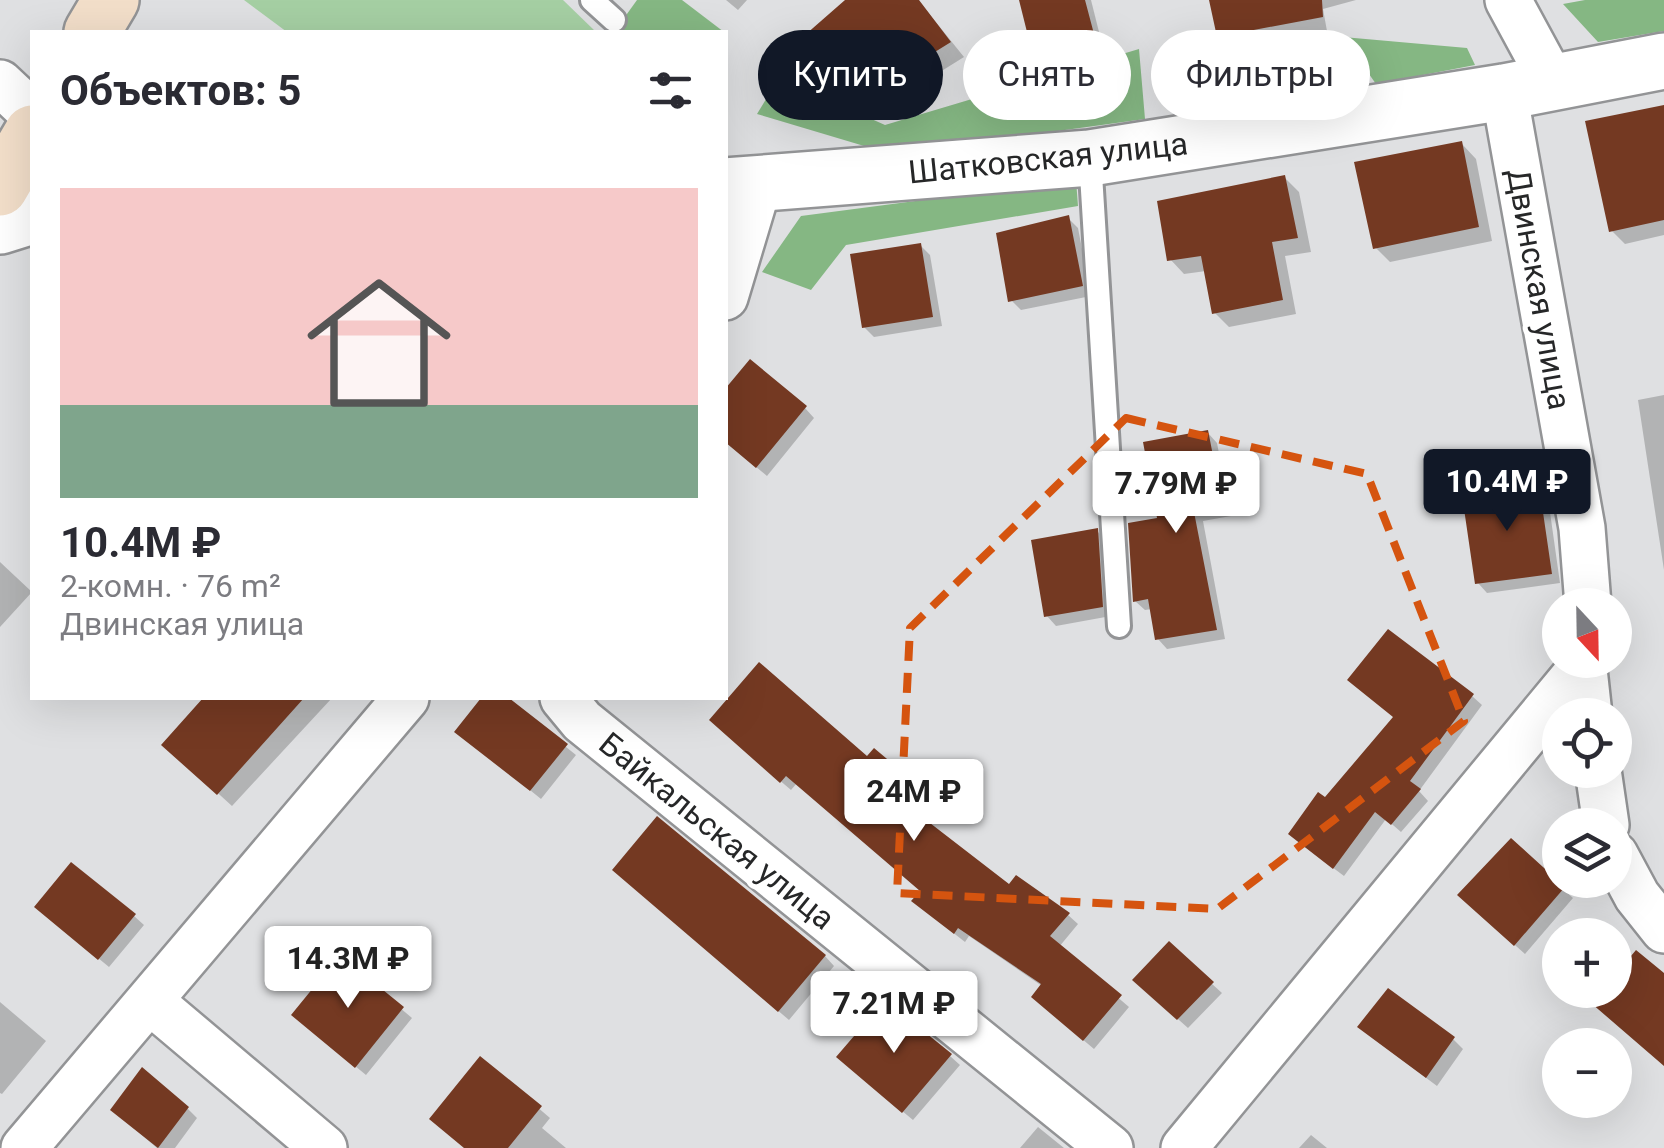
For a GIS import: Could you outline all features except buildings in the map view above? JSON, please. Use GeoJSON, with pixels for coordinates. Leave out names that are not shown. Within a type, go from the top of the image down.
{"type":"FeatureCollection","features":[{"type":"Feature","properties":{"kind":"main road"},"geometry":{"type":"LineString","coordinates":[[0,188],[30,136]]}},
{"type":"Feature","properties":{"kind":"street","name":"Двинская улица"},"geometry":{"type":"LineString","coordinates":[[1508,0],[1529,88],[1587,588]]}},
{"type":"Feature","properties":{"kind":"street","name":"Шатковская улица"},"geometry":{"type":"LineString","coordinates":[[742,187],[1090,158],[1529,88],[1664,62]]}},
{"type":"Feature","properties":{"kind":"street"},"geometry":{"type":"LineString","coordinates":[[0,84],[30,111]]}},
{"type":"Feature","properties":{"kind":"street"},"geometry":{"type":"LineString","coordinates":[[728,278],[742,187]]}},
{"type":"Feature","properties":{"kind":"street"},"geometry":{"type":"LineString","coordinates":[[0,226],[30,217]]}},
{"type":"Feature","properties":{"kind":"street"},"geometry":{"type":"LineString","coordinates":[[1184,1148],[1570,678]]}},
{"type":"Feature","properties":{"kind":"street"},"geometry":{"type":"LineString","coordinates":[[24,1148],[404,700]]}},
{"type":"Feature","properties":{"kind":"street","name":"Байкальская улица"},"geometry":{"type":"LineString","coordinates":[[565,700],[582,721],[1110,1148]]}},
{"type":"Feature","properties":{"kind":"street"},"geometry":{"type":"LineString","coordinates":[[1632,888],[1664,930]]}},
{"type":"Feature","properties":{"kind":"street"},"geometry":{"type":"LineString","coordinates":[[151,1002],[324,1148]]}},
{"type":"Feature","properties":{"kind":"lane"},"geometry":{"type":"LineString","coordinates":[[592,0],[614,20]]}},
{"type":"Feature","properties":{"kind":"lane"},"geometry":{"type":"LineString","coordinates":[[1090,158],[1119,626]]}},
{"type":"Feature","properties":{"kind":"highlighted area"},"geometry":{"type":"Polygon","coordinates":[[[1126,418],[1367,474],[1464,721],[1217,909],[897,893],[910,628],[1126,418]]]}},
{"type":"Feature","properties":{"kind":"green space"},"geometry":{"type":"Polygon","coordinates":[[[244,0],[563,0],[594,30],[284,30],[244,0]]]}},
{"type":"Feature","properties":{"kind":"green space"},"geometry":{"type":"Polygon","coordinates":[[[637,0],[682,0],[721,30],[615,30],[637,0]]]}},
{"type":"Feature","properties":{"kind":"green space"},"geometry":{"type":"Polygon","coordinates":[[[1585,0],[1664,0],[1664,31],[1598,42],[1563,4],[1585,0]]]}},
{"type":"Feature","properties":{"kind":"green space"},"geometry":{"type":"Polygon","coordinates":[[[1370,39],[1467,48],[1475,65],[1376,84],[1370,75],[1370,39]]]}},
{"type":"Feature","properties":{"kind":"green space"},"geometry":{"type":"Polygon","coordinates":[[[1139,49],[1145,119],[891,154],[777,120],[874,120],[885,125],[902,120],[943,120],[943,108],[963,102],[963,120],[1131,120],[1131,51],[1139,49]]]}},
{"type":"Feature","properties":{"kind":"green space"},"geometry":{"type":"Polygon","coordinates":[[[1076,180],[1078,206],[846,245],[811,290],[762,272],[801,216],[1076,180]]]}}]}
